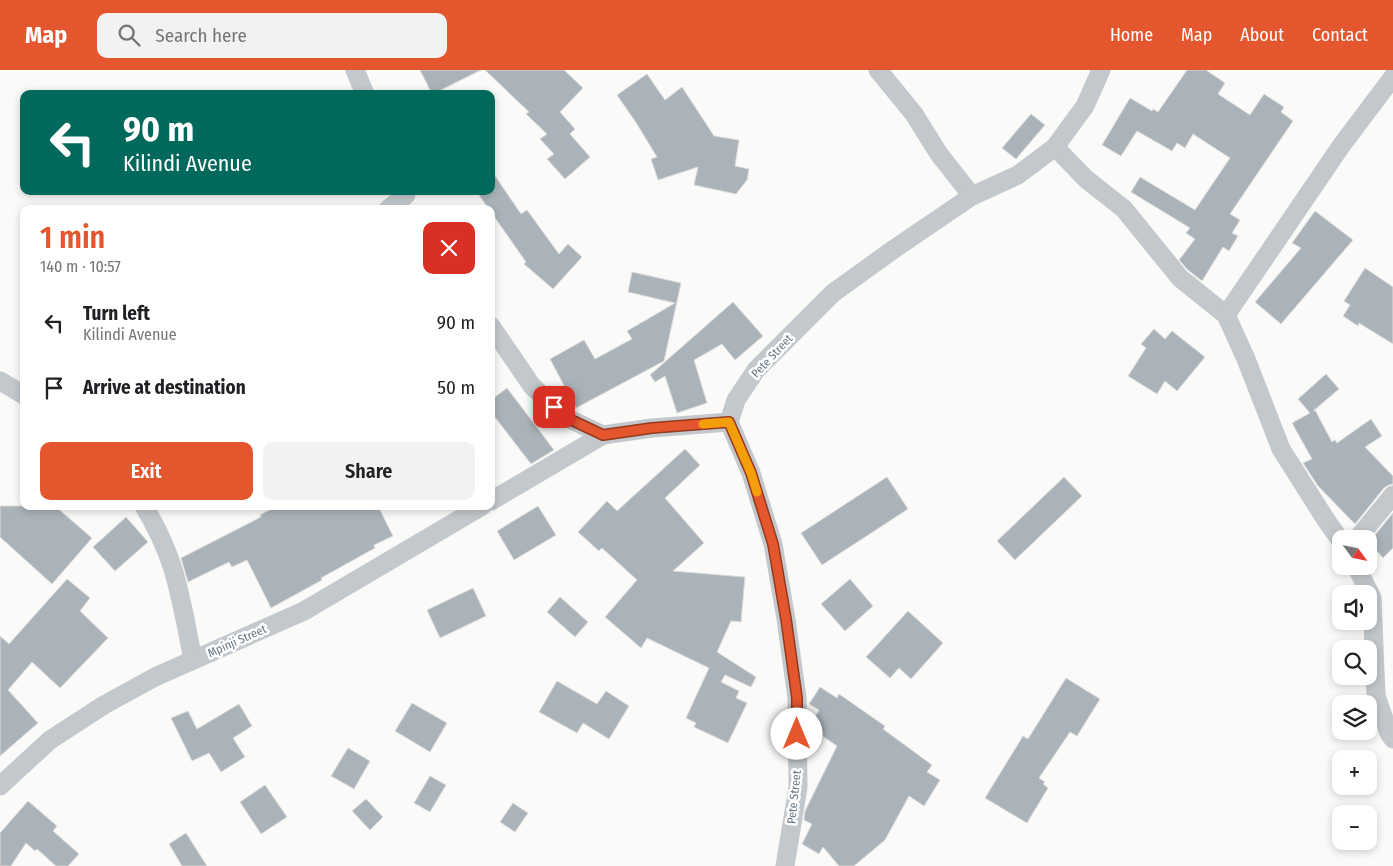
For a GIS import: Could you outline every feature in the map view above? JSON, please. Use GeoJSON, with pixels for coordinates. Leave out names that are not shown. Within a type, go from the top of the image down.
{"type":"FeatureCollection","features":[{"type":"Feature","properties":{"kind":"street"},"geometry":{"type":"LineString","coordinates":[[355,70],[363,90]]}},
{"type":"Feature","properties":{"kind":"street"},"geometry":{"type":"LineString","coordinates":[[878,70],[914,114],[939,154],[972,196]]}},
{"type":"Feature","properties":{"kind":"street","name":"Pete Street"},"geometry":{"type":"LineString","coordinates":[[785,866],[798,787],[797,698],[773,544],[751,473],[729,422],[736,400],[756,370],[833,293],[972,196],[1018,175],[1055,147],[1085,106],[1101,70]]}},
{"type":"Feature","properties":{"kind":"street"},"geometry":{"type":"LineString","coordinates":[[1226,315],[1341,146],[1393,76]]}},
{"type":"Feature","properties":{"kind":"street"},"geometry":{"type":"LineString","coordinates":[[1055,147],[1086,179],[1124,208],[1180,278],[1226,315],[1246,359],[1281,448],[1333,530]]}},
{"type":"Feature","properties":{"kind":"street"},"geometry":{"type":"LineString","coordinates":[[395,205],[408,198]]}},
{"type":"Feature","properties":{"kind":"street"},"geometry":{"type":"LineString","coordinates":[[495,332],[532,386],[565,417],[603,435]]}},
{"type":"Feature","properties":{"kind":"street"},"geometry":{"type":"LineString","coordinates":[[0,381],[20,393]]}},
{"type":"Feature","properties":{"kind":"street"},"geometry":{"type":"LineString","coordinates":[[495,499],[603,435],[652,428],[729,422]]}},
{"type":"Feature","properties":{"kind":"street"},"geometry":{"type":"LineString","coordinates":[[1364,530],[1393,494]]}},
{"type":"Feature","properties":{"kind":"street"},"geometry":{"type":"LineString","coordinates":[[146,510],[155,525],[172,568],[182,604],[193,660]]}},
{"type":"Feature","properties":{"kind":"street","name":"Mpinji Street"},"geometry":{"type":"LineString","coordinates":[[0,786],[50,740],[96,710],[154,677],[304,611],[475,510]]}},
{"type":"Feature","properties":{"kind":"street"},"geometry":{"type":"LineString","coordinates":[[1360,575],[1372,598],[1376,696],[1389,733],[1393,739]]}},
{"type":"Feature","properties":{"kind":"building"},"geometry":{"type":"Polygon","coordinates":[[[420,70],[481,70],[441,90],[430,90],[420,70]]]}},
{"type":"Feature","properties":{"kind":"building"},"geometry":{"type":"Polygon","coordinates":[[[485,70],[564,70],[583,88],[560,112],[575,129],[570,134],[590,157],[565,179],[547,159],[554,154],[540,139],[547,134],[526,114],[529,112],[485,70]]]}},
{"type":"Feature","properties":{"kind":"building"},"geometry":{"type":"Polygon","coordinates":[[[1187,70],[1206,70],[1225,83],[1218,94],[1250,115],[1264,94],[1284,107],[1281,112],[1293,121],[1230,214],[1240,220],[1232,233],[1238,236],[1229,251],[1223,247],[1202,281],[1179,260],[1195,239],[1186,233],[1190,228],[1131,192],[1140,177],[1195,210],[1230,158],[1193,134],[1185,148],[1177,143],[1172,151],[1137,131],[1121,156],[1102,145],[1130,98],[1152,111],[1153,109],[1158,112],[1187,70]]]}},
{"type":"Feature","properties":{"kind":"building"},"geometry":{"type":"Polygon","coordinates":[[[647,74],[665,100],[682,87],[714,136],[739,140],[735,166],[749,169],[747,180],[736,194],[694,185],[698,167],[658,180],[651,159],[657,157],[617,95],[647,74]]]}},
{"type":"Feature","properties":{"kind":"building"},"geometry":{"type":"Polygon","coordinates":[[[1031,114],[1045,125],[1016,159],[1002,148],[1031,114]]]}},
{"type":"Feature","properties":{"kind":"building"},"geometry":{"type":"Polygon","coordinates":[[[495,176],[521,214],[527,210],[559,254],[568,244],[582,257],[553,289],[524,264],[526,262],[495,218],[495,205],[486,205],[479,195],[495,195],[495,176]]]}},
{"type":"Feature","properties":{"kind":"building"},"geometry":{"type":"Polygon","coordinates":[[[1315,211],[1353,240],[1281,324],[1255,302],[1301,248],[1292,243],[1315,211]]]}},
{"type":"Feature","properties":{"kind":"building"},"geometry":{"type":"Polygon","coordinates":[[[1365,268],[1393,287],[1393,344],[1359,323],[1358,326],[1343,316],[1350,305],[1344,301],[1365,268]]]}},
{"type":"Feature","properties":{"kind":"building"},"geometry":{"type":"Polygon","coordinates":[[[632,272],[681,283],[664,361],[576,408],[550,359],[584,340],[595,359],[632,339],[627,331],[675,303],[628,292],[632,272]]]}},
{"type":"Feature","properties":{"kind":"building"},"geometry":{"type":"Polygon","coordinates":[[[733,302],[763,336],[735,360],[722,344],[694,360],[707,403],[677,413],[665,376],[655,382],[650,375],[733,302]]]}},
{"type":"Feature","properties":{"kind":"building"},"geometry":{"type":"Polygon","coordinates":[[[1154,329],[1165,339],[1172,331],[1205,357],[1177,391],[1165,381],[1157,394],[1128,376],[1146,348],[1141,344],[1154,329]]]}},
{"type":"Feature","properties":{"kind":"building"},"geometry":{"type":"Polygon","coordinates":[[[1326,374],[1339,389],[1313,411],[1315,410],[1332,442],[1335,440],[1337,443],[1371,419],[1382,436],[1365,447],[1393,476],[1393,484],[1384,488],[1355,524],[1318,486],[1303,463],[1312,459],[1292,423],[1310,413],[1298,399],[1326,374]]]}},
{"type":"Feature","properties":{"kind":"building"},"geometry":{"type":"Polygon","coordinates":[[[507,388],[554,450],[531,464],[495,417],[495,397],[507,388]]]}},
{"type":"Feature","properties":{"kind":"building"},"geometry":{"type":"Polygon","coordinates":[[[685,449],[700,465],[665,498],[704,543],[673,571],[745,577],[741,622],[731,621],[717,652],[756,677],[751,687],[725,675],[721,682],[739,691],[736,698],[747,703],[728,743],[694,727],[696,723],[686,718],[709,668],[647,638],[641,648],[605,617],[637,580],[602,548],[599,551],[578,532],[607,501],[617,511],[685,449]]]}},
{"type":"Feature","properties":{"kind":"building"},"geometry":{"type":"Polygon","coordinates":[[[887,477],[908,509],[822,565],[801,533],[887,477]]]}},
{"type":"Feature","properties":{"kind":"building"},"geometry":{"type":"Polygon","coordinates":[[[1064,477],[1082,496],[1015,560],[997,541],[1064,477]]]}},
{"type":"Feature","properties":{"kind":"building"},"geometry":{"type":"Polygon","coordinates":[[[0,506],[20,506],[20,510],[60,510],[92,538],[52,584],[0,537],[0,506]]]}},
{"type":"Feature","properties":{"kind":"building"},"geometry":{"type":"Polygon","coordinates":[[[538,506],[556,535],[514,560],[497,531],[538,506]]]}},
{"type":"Feature","properties":{"kind":"building"},"geometry":{"type":"Polygon","coordinates":[[[269,510],[380,510],[393,536],[374,545],[375,548],[271,608],[247,560],[232,567],[229,562],[188,582],[181,558],[261,517],[260,515],[269,510]]]}},
{"type":"Feature","properties":{"kind":"building"},"geometry":{"type":"Polygon","coordinates":[[[1393,513],[1393,548],[1383,558],[1378,552],[1378,531],[1393,513]]]}},
{"type":"Feature","properties":{"kind":"building"},"geometry":{"type":"Polygon","coordinates":[[[126,517],[148,542],[115,571],[93,547],[126,517]]]}},
{"type":"Feature","properties":{"kind":"building"},"geometry":{"type":"Polygon","coordinates":[[[67,579],[90,598],[80,611],[108,638],[60,688],[32,662],[8,690],[38,723],[0,756],[0,636],[9,644],[67,579]]]}},
{"type":"Feature","properties":{"kind":"building"},"geometry":{"type":"Polygon","coordinates":[[[850,579],[873,606],[845,631],[821,604],[850,579]]]}},
{"type":"Feature","properties":{"kind":"building"},"geometry":{"type":"Polygon","coordinates":[[[473,588],[486,616],[440,638],[427,610],[473,588]]]}},
{"type":"Feature","properties":{"kind":"building"},"geometry":{"type":"Polygon","coordinates":[[[560,597],[588,622],[575,637],[547,612],[560,597]]]}},
{"type":"Feature","properties":{"kind":"building"},"geometry":{"type":"Polygon","coordinates":[[[908,611],[943,643],[911,679],[899,668],[890,678],[866,657],[908,611]]]}},
{"type":"Feature","properties":{"kind":"building"},"geometry":{"type":"Polygon","coordinates":[[[1066,678],[1100,699],[1077,736],[1070,732],[1039,778],[1045,782],[1043,784],[1048,788],[1027,823],[985,798],[1023,736],[1028,739],[1066,678]]]}},
{"type":"Feature","properties":{"kind":"building"},"geometry":{"type":"Polygon","coordinates":[[[557,681],[597,704],[606,691],[629,706],[609,739],[583,723],[577,733],[539,712],[557,681]]]}},
{"type":"Feature","properties":{"kind":"building"},"geometry":{"type":"Polygon","coordinates":[[[820,687],[837,698],[839,694],[885,726],[883,729],[932,765],[927,772],[940,780],[924,806],[909,796],[885,840],[854,866],[839,866],[823,847],[819,854],[802,844],[812,824],[804,820],[805,811],[837,746],[814,730],[820,722],[814,719],[819,710],[809,704],[820,687]]]}},
{"type":"Feature","properties":{"kind":"building"},"geometry":{"type":"Polygon","coordinates":[[[412,703],[447,723],[430,752],[395,731],[412,703]]]}},
{"type":"Feature","properties":{"kind":"building"},"geometry":{"type":"Polygon","coordinates":[[[239,704],[252,726],[233,738],[245,757],[221,772],[209,753],[192,761],[171,718],[188,711],[197,729],[239,704]]]}},
{"type":"Feature","properties":{"kind":"building"},"geometry":{"type":"Polygon","coordinates":[[[348,748],[370,761],[354,789],[331,776],[348,748]]]}},
{"type":"Feature","properties":{"kind":"building"},"geometry":{"type":"Polygon","coordinates":[[[430,776],[446,785],[430,812],[414,803],[430,776]]]}},
{"type":"Feature","properties":{"kind":"building"},"geometry":{"type":"Polygon","coordinates":[[[265,785],[287,817],[261,834],[240,802],[265,785]]]}},
{"type":"Feature","properties":{"kind":"building"},"geometry":{"type":"Polygon","coordinates":[[[366,799],[383,817],[370,830],[352,811],[366,799]]]}},
{"type":"Feature","properties":{"kind":"building"},"geometry":{"type":"Polygon","coordinates":[[[28,801],[57,826],[53,831],[79,854],[68,866],[56,866],[37,849],[35,851],[26,843],[11,866],[0,866],[0,833],[28,801]]]}},
{"type":"Feature","properties":{"kind":"building"},"geometry":{"type":"Polygon","coordinates":[[[513,803],[528,813],[515,832],[500,822],[513,803]]]}},
{"type":"Feature","properties":{"kind":"building"},"geometry":{"type":"Polygon","coordinates":[[[186,833],[207,866],[182,866],[169,844],[186,833]]]}},
{"type":"Feature","properties":{"kind":"slow traffic"},"geometry":{"type":"LineString","coordinates":[[703,424],[729,422],[757,492]]}},
{"type":"Feature","properties":{"kind":"route"},"geometry":{"type":"LineString","coordinates":[[554,407],[565,417],[603,435],[652,428],[729,422],[751,473],[773,544],[797,698],[797,734]]}}]}
